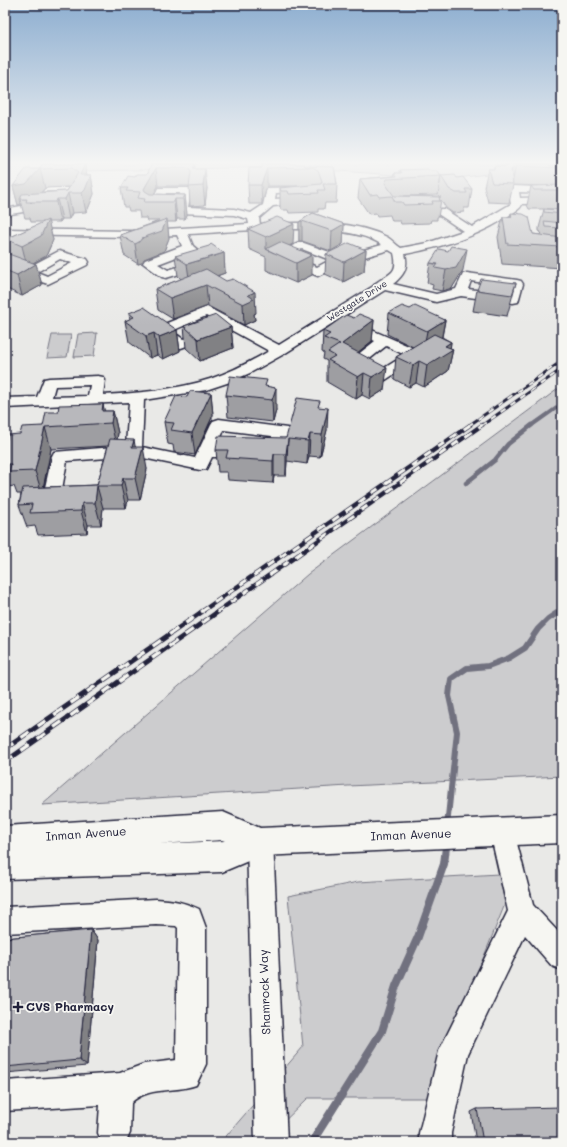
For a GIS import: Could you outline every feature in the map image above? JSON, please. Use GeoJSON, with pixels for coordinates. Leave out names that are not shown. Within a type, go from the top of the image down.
{"type":"FeatureCollection","features":[{"type":"Feature","properties":{"kind":"main road","name":"Inman Avenue"},"geometry":{"type":"LineString","coordinates":[[8,860],[222,857],[260,842],[562,829]]}},
{"type":"Feature","properties":{"kind":"street"},"geometry":{"type":"LineString","coordinates":[[245,218],[254,222]]}},
{"type":"Feature","properties":{"kind":"street"},"geometry":{"type":"LineString","coordinates":[[254,222],[258,218]]}},
{"type":"Feature","properties":{"kind":"street"},"geometry":{"type":"LineString","coordinates":[[450,218],[471,231]]}},
{"type":"Feature","properties":{"kind":"street"},"geometry":{"type":"LineString","coordinates":[[340,260],[395,249],[422,248],[471,231],[498,218]]}},
{"type":"Feature","properties":{"kind":"street"},"geometry":{"type":"LineString","coordinates":[[504,218],[513,223]]}},
{"type":"Feature","properties":{"kind":"street"},"geometry":{"type":"LineString","coordinates":[[10,236],[182,232],[254,222],[343,228],[371,235],[395,249]]}},
{"type":"Feature","properties":{"kind":"street"},"geometry":{"type":"LineString","coordinates":[[182,232],[188,248]]}},
{"type":"Feature","properties":{"kind":"street","name":"Westgate Drive"},"geometry":{"type":"LineString","coordinates":[[5,403],[43,402],[49,382],[98,380],[95,399],[136,397],[181,390],[228,378],[250,368],[279,351],[331,316],[393,278],[401,267],[395,249]]}},
{"type":"Feature","properties":{"kind":"street"},"geometry":{"type":"LineString","coordinates":[[5,262],[27,273]]}},
{"type":"Feature","properties":{"kind":"street"},"geometry":{"type":"LineString","coordinates":[[381,285],[436,298],[461,292]]}},
{"type":"Feature","properties":{"kind":"street"},"geometry":{"type":"LineString","coordinates":[[331,316],[384,340]]}},
{"type":"Feature","properties":{"kind":"street"},"geometry":{"type":"LineString","coordinates":[[230,326],[279,351]]}},
{"type":"Feature","properties":{"kind":"street"},"geometry":{"type":"LineString","coordinates":[[134,451],[136,397]]}},
{"type":"Feature","properties":{"kind":"street"},"geometry":{"type":"LineString","coordinates":[[79,500],[51,501],[60,456],[106,459],[134,451],[200,465],[206,452]]}},
{"type":"Feature","properties":{"kind":"street"},"geometry":{"type":"LineString","coordinates":[[502,832],[522,912],[562,956]]}},
{"type":"Feature","properties":{"kind":"street","name":"Shamrock Way"},"geometry":{"type":"LineString","coordinates":[[260,842],[271,1142]]}},
{"type":"Feature","properties":{"kind":"street"},"geometry":{"type":"LineString","coordinates":[[5,920],[156,912],[176,913],[190,918],[192,928],[191,1064],[185,1074],[147,1079],[134,1082],[122,1088],[5,1096]]}},
{"type":"Feature","properties":{"kind":"street"},"geometry":{"type":"LineString","coordinates":[[435,1142],[435,1132],[454,1051],[522,912]]}},
{"type":"Feature","properties":{"kind":"street"},"geometry":{"type":"LineString","coordinates":[[114,1132],[116,1100],[122,1088]]}},
{"type":"Feature","properties":{"kind":"shaded area"},"geometry":{"type":"Polygon","coordinates":[[[97,333],[94,356],[74,357],[78,334],[97,333]]]}},
{"type":"Feature","properties":{"kind":"shaded area"},"geometry":{"type":"Polygon","coordinates":[[[52,335],[71,335],[67,357],[47,358],[52,335]]]}},
{"type":"Feature","properties":{"kind":"shaded area"},"geometry":{"type":"Polygon","coordinates":[[[562,386],[562,776],[348,786],[42,805],[308,574],[562,386]]]}},
{"type":"Feature","properties":{"kind":"shaded area"},"geometry":{"type":"Polygon","coordinates":[[[499,874],[505,904],[427,1098],[308,1098],[263,1142],[221,1142],[303,1047],[288,896],[358,882],[499,874]]]}},
{"type":"Feature","properties":{"kind":"building"},"geometry":{"type":"Polygon","coordinates":[[[276,218],[294,224],[266,237],[248,229],[276,218]]]}},
{"type":"Feature","properties":{"kind":"building"},"geometry":{"type":"Polygon","coordinates":[[[306,218],[326,218],[344,224],[332,231],[302,221],[299,222],[306,218]]]}},
{"type":"Feature","properties":{"kind":"building"},"geometry":{"type":"Polygon","coordinates":[[[503,218],[529,218],[533,234],[562,238],[562,247],[507,244],[503,218]]]}},
{"type":"Feature","properties":{"kind":"building"},"geometry":{"type":"Polygon","coordinates":[[[167,219],[162,231],[142,238],[135,244],[120,235],[167,219]]]}},
{"type":"Feature","properties":{"kind":"building"},"geometry":{"type":"Polygon","coordinates":[[[48,220],[41,236],[22,246],[6,239],[48,220]]]}},
{"type":"Feature","properties":{"kind":"building"},"geometry":{"type":"Polygon","coordinates":[[[544,221],[562,223],[562,228],[545,227],[544,221]]]}},
{"type":"Feature","properties":{"kind":"building"},"geometry":{"type":"Polygon","coordinates":[[[280,242],[312,255],[296,263],[266,249],[280,242]]]}},
{"type":"Feature","properties":{"kind":"building"},"geometry":{"type":"Polygon","coordinates":[[[349,243],[366,250],[344,262],[326,254],[349,243]]]}},
{"type":"Feature","properties":{"kind":"building"},"geometry":{"type":"Polygon","coordinates":[[[211,244],[224,253],[187,264],[175,256],[209,246],[211,244]]]}},
{"type":"Feature","properties":{"kind":"building"},"geometry":{"type":"Polygon","coordinates":[[[451,246],[467,249],[456,268],[446,270],[435,268],[438,264],[430,263],[439,249],[448,251],[451,246]]]}},
{"type":"Feature","properties":{"kind":"building"},"geometry":{"type":"Polygon","coordinates":[[[5,253],[36,264],[17,275],[5,270],[5,253]]]}},
{"type":"Feature","properties":{"kind":"building"},"geometry":{"type":"Polygon","coordinates":[[[206,269],[226,281],[233,279],[255,292],[248,295],[254,299],[243,304],[206,285],[170,298],[155,289],[206,269]]]}},
{"type":"Feature","properties":{"kind":"building"},"geometry":{"type":"Polygon","coordinates":[[[481,279],[516,283],[512,295],[477,290],[481,279]]]}},
{"type":"Feature","properties":{"kind":"building"},"geometry":{"type":"Polygon","coordinates":[[[402,306],[410,309],[415,306],[445,320],[427,331],[389,313],[402,306]]]}},
{"type":"Feature","properties":{"kind":"building"},"geometry":{"type":"Polygon","coordinates":[[[144,307],[177,330],[159,337],[154,333],[146,336],[125,321],[134,317],[129,313],[144,307]]]}},
{"type":"Feature","properties":{"kind":"building"},"geometry":{"type":"Polygon","coordinates":[[[359,314],[374,320],[342,344],[387,368],[372,377],[364,373],[358,377],[328,360],[335,356],[328,352],[340,344],[324,338],[330,334],[323,331],[346,315],[354,318],[359,314]]]}},
{"type":"Feature","properties":{"kind":"building"},"geometry":{"type":"Polygon","coordinates":[[[216,315],[231,327],[198,339],[184,326],[216,315]]]}},
{"type":"Feature","properties":{"kind":"building"},"geometry":{"type":"Polygon","coordinates":[[[434,334],[451,342],[445,346],[453,349],[427,365],[419,361],[413,365],[396,357],[434,334]]]}},
{"type":"Feature","properties":{"kind":"building"},"geometry":{"type":"Polygon","coordinates":[[[230,376],[267,380],[265,386],[276,388],[272,400],[226,395],[230,376]]]}},
{"type":"Feature","properties":{"kind":"building"},"geometry":{"type":"Polygon","coordinates":[[[190,391],[211,393],[192,433],[171,430],[174,423],[164,422],[176,396],[187,397],[190,391]]]}},
{"type":"Feature","properties":{"kind":"building"},"geometry":{"type":"Polygon","coordinates":[[[297,398],[320,401],[318,407],[328,408],[322,435],[310,434],[308,441],[288,439],[286,454],[274,454],[273,461],[226,458],[228,450],[216,450],[218,436],[286,438],[297,398]]]}},
{"type":"Feature","properties":{"kind":"building"},"geometry":{"type":"Polygon","coordinates":[[[103,404],[102,411],[113,411],[111,423],[45,427],[35,471],[9,472],[11,464],[5,464],[5,445],[8,435],[20,434],[22,427],[43,426],[46,412],[58,412],[59,405],[103,404]]]}},
{"type":"Feature","properties":{"kind":"building"},"geometry":{"type":"Polygon","coordinates":[[[110,439],[134,440],[132,447],[143,447],[135,478],[123,478],[121,486],[97,486],[95,503],[82,503],[81,511],[30,513],[32,504],[19,505],[23,488],[97,485],[110,439]]]}},
{"type":"Feature","properties":{"kind":"building"},"geometry":{"type":"Polygon","coordinates":[[[91,930],[79,1060],[5,1067],[5,938],[91,930]]]}},
{"type":"Feature","properties":{"kind":"building"},"geometry":{"type":"Polygon","coordinates":[[[562,1107],[562,1142],[483,1142],[477,1109],[562,1107]]]}},
{"type":"Feature","properties":{"kind":"waterway"},"geometry":{"type":"LineString","coordinates":[[531,426],[562,404]]}},
{"type":"Feature","properties":{"kind":"waterway"},"geometry":{"type":"LineString","coordinates":[[466,483],[495,460],[508,444],[532,425]]}},
{"type":"Feature","properties":{"kind":"waterway"},"geometry":{"type":"LineString","coordinates":[[447,826],[457,732],[449,696],[451,679],[467,668],[488,666],[509,658],[525,648],[538,629],[548,619],[560,611]]}},
{"type":"Feature","properties":{"kind":"waterway"},"geometry":{"type":"LineString","coordinates":[[445,848],[446,842]]}},
{"type":"Feature","properties":{"kind":"waterway"},"geometry":{"type":"LineString","coordinates":[[312,1142],[382,1031],[396,986],[418,937],[444,864],[446,847]]}},
{"type":"Feature","properties":{"kind":"railway"},"geometry":{"type":"LineString","coordinates":[[468,426],[562,361]]}},
{"type":"Feature","properties":{"kind":"railway"},"geometry":{"type":"LineString","coordinates":[[481,426],[562,369]]}},
{"type":"Feature","properties":{"kind":"railway"},"geometry":{"type":"LineString","coordinates":[[201,612],[470,425]]}},
{"type":"Feature","properties":{"kind":"railway"},"geometry":{"type":"LineString","coordinates":[[217,612],[482,425]]}},
{"type":"Feature","properties":{"kind":"railway"},"geometry":{"type":"LineString","coordinates":[[5,749],[203,611]]}},
{"type":"Feature","properties":{"kind":"railway"},"geometry":{"type":"LineString","coordinates":[[5,762],[219,611]]}},
{"type":"Feature","properties":{"kind":"place","name":"CVS Pharmacy"},"geometry":{"type":"Point","coordinates":[18,1007]}}]}
